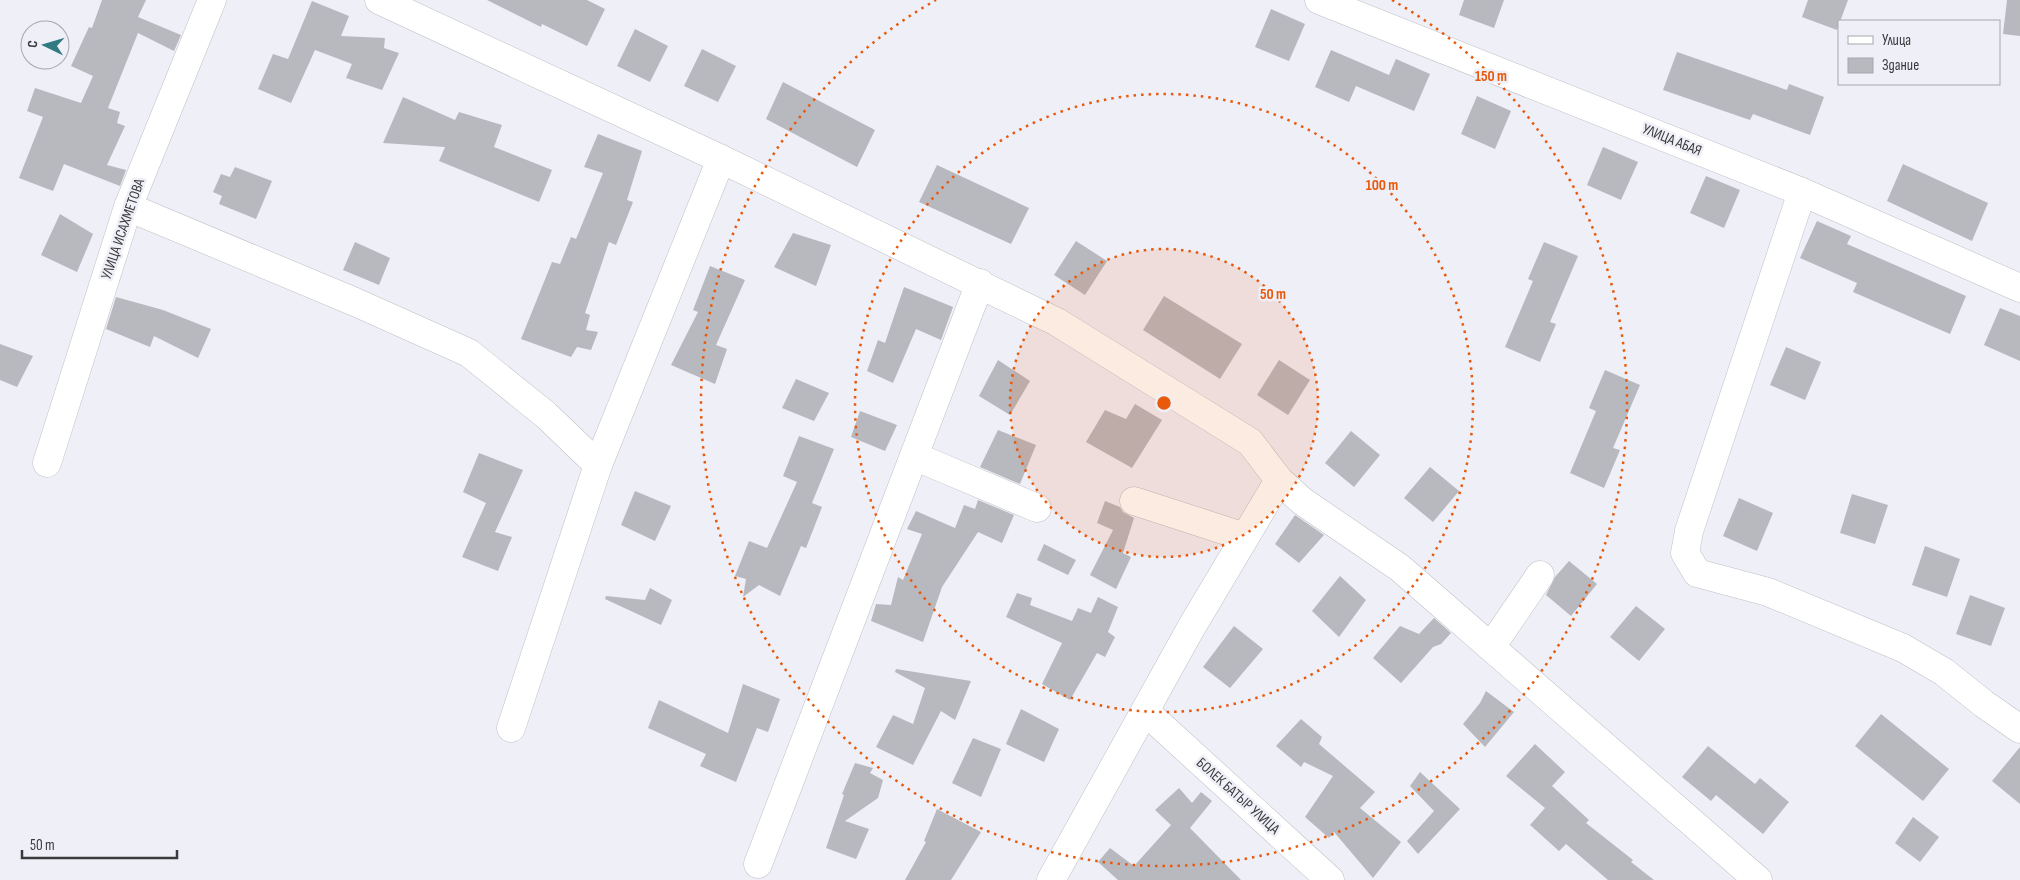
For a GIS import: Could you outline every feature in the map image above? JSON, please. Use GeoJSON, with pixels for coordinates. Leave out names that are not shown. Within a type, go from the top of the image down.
{"type":"FeatureCollection","features":[{"type":"Feature","properties":{"kind":"street","name":"УЛИЦА ИСАХМЕТОВА"},"geometry":{"type":"LineString","coordinates":[[47,463],[128,207],[212,0]]}},
{"type":"Feature","properties":{"kind":"street"},"geometry":{"type":"LineString","coordinates":[[379,0],[721,159],[1057,322],[1250,442],[1279,480],[1302,500],[1400,568],[1758,880]]}},
{"type":"Feature","properties":{"kind":"street","name":"УЛИЦА АБАЯ"},"geometry":{"type":"LineString","coordinates":[[1319,0],[1802,192],[2020,288]]}},
{"type":"Feature","properties":{"kind":"street"},"geometry":{"type":"LineString","coordinates":[[511,728],[598,465],[721,159]]}},
{"type":"Feature","properties":{"kind":"street"},"geometry":{"type":"LineString","coordinates":[[1802,192],[1689,531],[1685,553],[1697,572],[1768,592],[1825,614],[1923,658],[2020,729]]}},
{"type":"Feature","properties":{"kind":"street"},"geometry":{"type":"LineString","coordinates":[[128,207],[355,302],[469,353],[546,415],[598,465]]}},
{"type":"Feature","properties":{"kind":"street"},"geometry":{"type":"LineString","coordinates":[[758,864],[980,283]]}},
{"type":"Feature","properties":{"kind":"street"},"geometry":{"type":"LineString","coordinates":[[914,456],[1037,508]]}},
{"type":"Feature","properties":{"kind":"street"},"geometry":{"type":"LineString","coordinates":[[1052,880],[1191,628],[1279,480]]}},
{"type":"Feature","properties":{"kind":"street"},"geometry":{"type":"LineString","coordinates":[[1134,501],[1245,538]]}},
{"type":"Feature","properties":{"kind":"street"},"geometry":{"type":"LineString","coordinates":[[1491,647],[1540,575]]}},
{"type":"Feature","properties":{"kind":"street","name":"БОЛЕК БАТЫР УЛИЦА"},"geometry":{"type":"LineString","coordinates":[[1146,712],[1330,880]]}},
{"type":"Feature","properties":{"kind":"building"},"geometry":{"type":"Polygon","coordinates":[[[102,0],[146,0],[138,17],[181,35],[174,51],[138,33],[108,108],[120,112],[117,123],[125,126],[107,165],[126,170],[120,186],[64,164],[53,191],[19,178],[43,117],[27,111],[35,88],[81,103],[93,76],[71,66],[89,27],[92,28],[102,0]]]}},
{"type":"Feature","properties":{"kind":"building"},"geometry":{"type":"Polygon","coordinates":[[[487,0],[587,0],[605,9],[587,46],[542,24],[541,27],[487,0]]]}},
{"type":"Feature","properties":{"kind":"building"},"geometry":{"type":"Polygon","coordinates":[[[1464,0],[1504,0],[1494,28],[1459,15],[1464,0]]]}},
{"type":"Feature","properties":{"kind":"building"},"geometry":{"type":"Polygon","coordinates":[[[1808,0],[1848,0],[1841,20],[1838,20],[1837,30],[1802,17],[1808,0]]]}},
{"type":"Feature","properties":{"kind":"building"},"geometry":{"type":"Polygon","coordinates":[[[2007,0],[2020,0],[2020,36],[2003,34],[2007,0]]]}},
{"type":"Feature","properties":{"kind":"building"},"geometry":{"type":"Polygon","coordinates":[[[312,1],[349,16],[341,36],[385,38],[384,48],[399,53],[382,90],[346,78],[352,64],[315,50],[291,103],[258,89],[273,54],[288,59],[312,1]]]}},
{"type":"Feature","properties":{"kind":"building"},"geometry":{"type":"Polygon","coordinates":[[[1271,9],[1305,24],[1289,61],[1255,47],[1271,9]]]}},
{"type":"Feature","properties":{"kind":"building"},"geometry":{"type":"Polygon","coordinates":[[[635,29],[668,46],[650,82],[617,66],[635,29]]]}},
{"type":"Feature","properties":{"kind":"building"},"geometry":{"type":"Polygon","coordinates":[[[702,49],[736,66],[718,102],[684,86],[702,49]]]}},
{"type":"Feature","properties":{"kind":"building"},"geometry":{"type":"Polygon","coordinates":[[[1331,50],[1389,75],[1396,59],[1430,74],[1414,111],[1356,86],[1349,102],[1315,87],[1331,50]]]}},
{"type":"Feature","properties":{"kind":"building"},"geometry":{"type":"Polygon","coordinates":[[[1677,52],[1787,90],[1789,84],[1824,97],[1810,135],[1753,114],[1750,120],[1663,90],[1677,52]]]}},
{"type":"Feature","properties":{"kind":"building"},"geometry":{"type":"Polygon","coordinates":[[[783,82],[875,130],[857,167],[766,119],[783,82]]]}},
{"type":"Feature","properties":{"kind":"building"},"geometry":{"type":"Polygon","coordinates":[[[1477,96],[1511,111],[1495,149],[1461,134],[1477,96]]]}},
{"type":"Feature","properties":{"kind":"building"},"geometry":{"type":"Polygon","coordinates":[[[403,97],[455,120],[459,112],[502,125],[494,147],[552,170],[539,202],[439,161],[445,147],[383,143],[403,97]]]}},
{"type":"Feature","properties":{"kind":"building"},"geometry":{"type":"Polygon","coordinates":[[[598,134],[642,151],[627,200],[633,202],[616,245],[609,242],[585,313],[590,315],[586,330],[598,332],[591,350],[577,347],[571,357],[521,339],[552,262],[560,264],[571,237],[576,239],[603,173],[584,167],[598,134]]]}},
{"type":"Feature","properties":{"kind":"building"},"geometry":{"type":"Polygon","coordinates":[[[1603,147],[1638,162],[1621,200],[1587,185],[1603,147]]]}},
{"type":"Feature","properties":{"kind":"building"},"geometry":{"type":"Polygon","coordinates":[[[1903,164],[1988,203],[1972,241],[1887,201],[1903,164]]]}},
{"type":"Feature","properties":{"kind":"building"},"geometry":{"type":"Polygon","coordinates":[[[937,165],[1029,208],[1011,244],[919,202],[937,165]]]}},
{"type":"Feature","properties":{"kind":"building"},"geometry":{"type":"Polygon","coordinates":[[[235,167],[272,181],[256,219],[219,204],[222,196],[213,192],[221,174],[230,177],[235,167]]]}},
{"type":"Feature","properties":{"kind":"building"},"geometry":{"type":"Polygon","coordinates":[[[1706,176],[1740,190],[1724,228],[1690,213],[1706,176]]]}},
{"type":"Feature","properties":{"kind":"building"},"geometry":{"type":"Polygon","coordinates":[[[60,214],[93,234],[77,272],[41,255],[60,214]]]}},
{"type":"Feature","properties":{"kind":"building"},"geometry":{"type":"Polygon","coordinates":[[[1817,221],[1851,236],[1847,244],[1966,296],[1950,334],[1853,292],[1857,283],[1800,258],[1817,221]]]}},
{"type":"Feature","properties":{"kind":"building"},"geometry":{"type":"Polygon","coordinates":[[[793,233],[831,245],[816,286],[774,267],[793,233]]]}},
{"type":"Feature","properties":{"kind":"building"},"geometry":{"type":"Polygon","coordinates":[[[1076,241],[1107,261],[1085,295],[1054,275],[1076,241]]]}},
{"type":"Feature","properties":{"kind":"building"},"geometry":{"type":"Polygon","coordinates":[[[355,242],[390,258],[379,285],[343,270],[355,242]]]}},
{"type":"Feature","properties":{"kind":"building"},"geometry":{"type":"Polygon","coordinates":[[[1544,242],[1578,256],[1550,322],[1556,324],[1540,362],[1505,347],[1533,281],[1528,279],[1544,242]]]}},
{"type":"Feature","properties":{"kind":"building"},"geometry":{"type":"Polygon","coordinates":[[[710,266],[745,280],[716,345],[727,349],[715,384],[671,365],[698,312],[693,310],[710,266]]]}},
{"type":"Feature","properties":{"kind":"building"},"geometry":{"type":"Polygon","coordinates":[[[904,287],[953,307],[941,340],[916,329],[893,383],[867,371],[878,340],[885,343],[904,287]]]}},
{"type":"Feature","properties":{"kind":"building"},"geometry":{"type":"Polygon","coordinates":[[[1164,296],[1242,344],[1220,379],[1143,330],[1164,296]]]}},
{"type":"Feature","properties":{"kind":"building"},"geometry":{"type":"Polygon","coordinates":[[[116,297],[163,310],[211,329],[198,358],[154,336],[150,347],[106,329],[116,297]]]}},
{"type":"Feature","properties":{"kind":"building"},"geometry":{"type":"Polygon","coordinates":[[[2000,308],[2020,316],[2020,361],[1984,345],[2000,308]]]}},
{"type":"Feature","properties":{"kind":"building"},"geometry":{"type":"Polygon","coordinates":[[[0,344],[33,356],[17,387],[0,380],[0,344]]]}},
{"type":"Feature","properties":{"kind":"building"},"geometry":{"type":"Polygon","coordinates":[[[1786,347],[1821,362],[1805,400],[1770,385],[1786,347]]]}},
{"type":"Feature","properties":{"kind":"building"},"geometry":{"type":"Polygon","coordinates":[[[998,360],[1030,381],[1010,415],[979,396],[998,360]]]}},
{"type":"Feature","properties":{"kind":"building"},"geometry":{"type":"Polygon","coordinates":[[[1279,360],[1310,380],[1288,415],[1257,395],[1279,360]]]}},
{"type":"Feature","properties":{"kind":"building"},"geometry":{"type":"Polygon","coordinates":[[[1605,370],[1640,385],[1613,448],[1620,450],[1604,488],[1570,473],[1596,411],[1589,408],[1605,370]]]}},
{"type":"Feature","properties":{"kind":"building"},"geometry":{"type":"Polygon","coordinates":[[[796,379],[829,393],[814,421],[782,408],[796,379]]]}},
{"type":"Feature","properties":{"kind":"building"},"geometry":{"type":"Polygon","coordinates":[[[1135,404],[1162,420],[1132,468],[1086,442],[1105,410],[1126,419],[1135,404]]]}},
{"type":"Feature","properties":{"kind":"building"},"geometry":{"type":"Polygon","coordinates":[[[860,411],[897,425],[885,451],[851,437],[860,411]]]}},
{"type":"Feature","properties":{"kind":"building"},"geometry":{"type":"Polygon","coordinates":[[[998,430],[1036,445],[1020,484],[980,467],[998,430]]]}},
{"type":"Feature","properties":{"kind":"building"},"geometry":{"type":"Polygon","coordinates":[[[1351,431],[1380,455],[1354,487],[1325,463],[1351,431]]]}},
{"type":"Feature","properties":{"kind":"building"},"geometry":{"type":"Polygon","coordinates":[[[799,436],[834,449],[812,503],[822,507],[806,548],[801,546],[780,596],[759,585],[743,597],[746,579],[735,576],[749,541],[767,548],[797,482],[783,476],[799,436]]]}},
{"type":"Feature","properties":{"kind":"building"},"geometry":{"type":"Polygon","coordinates":[[[479,453],[523,470],[495,532],[512,537],[498,571],[462,557],[486,503],[463,492],[479,453]]]}},
{"type":"Feature","properties":{"kind":"building"},"geometry":{"type":"Polygon","coordinates":[[[1430,467],[1459,491],[1433,522],[1404,498],[1430,467]]]}},
{"type":"Feature","properties":{"kind":"building"},"geometry":{"type":"Polygon","coordinates":[[[635,491],[671,506],[655,541],[621,525],[635,491]]]}},
{"type":"Feature","properties":{"kind":"building"},"geometry":{"type":"Polygon","coordinates":[[[1852,494],[1888,505],[1875,544],[1840,533],[1852,494]]]}},
{"type":"Feature","properties":{"kind":"building"},"geometry":{"type":"Polygon","coordinates":[[[1739,498],[1773,513],[1757,551],[1723,536],[1739,498]]]}},
{"type":"Feature","properties":{"kind":"building"},"geometry":{"type":"Polygon","coordinates":[[[978,500],[1014,515],[1002,543],[978,532],[942,587],[923,642],[871,621],[876,604],[891,605],[898,577],[903,580],[922,534],[907,529],[916,511],[955,528],[964,505],[975,509],[978,500]]]}},
{"type":"Feature","properties":{"kind":"building"},"geometry":{"type":"Polygon","coordinates":[[[1105,501],[1120,507],[1123,512],[1134,518],[1123,553],[1131,557],[1116,589],[1090,575],[1113,530],[1097,523],[1105,501]]]}},
{"type":"Feature","properties":{"kind":"building"},"geometry":{"type":"Polygon","coordinates":[[[1295,515],[1324,535],[1299,563],[1275,544],[1295,515]]]}},
{"type":"Feature","properties":{"kind":"building"},"geometry":{"type":"Polygon","coordinates":[[[1044,544],[1076,560],[1068,575],[1037,560],[1044,544]]]}},
{"type":"Feature","properties":{"kind":"building"},"geometry":{"type":"Polygon","coordinates":[[[1925,546],[1960,559],[1947,597],[1912,585],[1925,546]]]}},
{"type":"Feature","properties":{"kind":"building"},"geometry":{"type":"Polygon","coordinates":[[[1569,561],[1597,584],[1571,616],[1546,595],[1555,577],[1569,561]]]}},
{"type":"Feature","properties":{"kind":"building"},"geometry":{"type":"Polygon","coordinates":[[[1340,576],[1366,600],[1339,637],[1312,611],[1340,576]]]}},
{"type":"Feature","properties":{"kind":"building"},"geometry":{"type":"Polygon","coordinates":[[[650,588],[672,600],[661,625],[605,599],[606,596],[645,600],[650,588]]]}},
{"type":"Feature","properties":{"kind":"building"},"geometry":{"type":"Polygon","coordinates":[[[1017,593],[1032,598],[1030,605],[1072,621],[1078,608],[1091,613],[1098,597],[1118,607],[1108,632],[1115,637],[1105,657],[1097,653],[1070,700],[1042,684],[1062,643],[1006,617],[1017,593]]]}},
{"type":"Feature","properties":{"kind":"building"},"geometry":{"type":"Polygon","coordinates":[[[1970,595],[2005,608],[1991,646],[1956,634],[1970,595]]]}},
{"type":"Feature","properties":{"kind":"building"},"geometry":{"type":"Polygon","coordinates":[[[1636,606],[1665,629],[1639,661],[1610,637],[1636,606]]]}},
{"type":"Feature","properties":{"kind":"building"},"geometry":{"type":"Polygon","coordinates":[[[1434,618],[1451,633],[1441,644],[1433,647],[1401,683],[1373,658],[1400,626],[1419,634],[1434,618]]]}},
{"type":"Feature","properties":{"kind":"building"},"geometry":{"type":"Polygon","coordinates":[[[1234,626],[1263,649],[1230,688],[1203,667],[1234,626]]]}},
{"type":"Feature","properties":{"kind":"building"},"geometry":{"type":"Polygon","coordinates":[[[896,669],[971,681],[955,720],[941,711],[913,765],[876,747],[893,715],[913,724],[925,688],[895,672],[896,669]]]}},
{"type":"Feature","properties":{"kind":"building"},"geometry":{"type":"Polygon","coordinates":[[[743,684],[780,699],[768,732],[757,728],[736,782],[700,766],[706,754],[648,728],[659,700],[728,733],[743,684]]]}},
{"type":"Feature","properties":{"kind":"building"},"geometry":{"type":"Polygon","coordinates":[[[1486,691],[1514,712],[1485,747],[1463,724],[1480,703],[1486,691]]]}},
{"type":"Feature","properties":{"kind":"building"},"geometry":{"type":"Polygon","coordinates":[[[1021,709],[1059,729],[1044,762],[1006,744],[1021,709]]]}},
{"type":"Feature","properties":{"kind":"building"},"geometry":{"type":"Polygon","coordinates":[[[1881,714],[1949,769],[1923,801],[1855,746],[1881,714]]]}},
{"type":"Feature","properties":{"kind":"building"},"geometry":{"type":"Polygon","coordinates":[[[1301,719],[1322,737],[1319,744],[1375,792],[1360,808],[1401,842],[1373,878],[1334,832],[1329,838],[1305,817],[1333,776],[1304,762],[1301,767],[1276,746],[1301,719]]]}},
{"type":"Feature","properties":{"kind":"building"},"geometry":{"type":"Polygon","coordinates":[[[973,738],[1001,749],[981,797],[952,783],[973,738]]]}},
{"type":"Feature","properties":{"kind":"building"},"geometry":{"type":"Polygon","coordinates":[[[1535,744],[1565,772],[1552,786],[1589,820],[1586,823],[1633,860],[1631,862],[1654,880],[1608,880],[1566,844],[1559,851],[1530,825],[1545,808],[1506,776],[1535,744]]]}},
{"type":"Feature","properties":{"kind":"building"},"geometry":{"type":"Polygon","coordinates":[[[1708,746],[1755,784],[1760,778],[1789,802],[1763,834],[1716,795],[1711,801],[1682,777],[1708,746]]]}},
{"type":"Feature","properties":{"kind":"building"},"geometry":{"type":"Polygon","coordinates":[[[2020,747],[2020,804],[1992,781],[2020,747]]]}},
{"type":"Feature","properties":{"kind":"building"},"geometry":{"type":"Polygon","coordinates":[[[855,763],[873,768],[870,773],[883,780],[878,798],[845,821],[869,829],[856,859],[826,848],[844,795],[842,794],[855,763]]]}},
{"type":"Feature","properties":{"kind":"building"},"geometry":{"type":"Polygon","coordinates":[[[1420,772],[1460,809],[1418,854],[1407,841],[1434,811],[1410,786],[1420,772]]]}},
{"type":"Feature","properties":{"kind":"building"},"geometry":{"type":"Polygon","coordinates":[[[1179,788],[1192,803],[1201,792],[1212,801],[1190,828],[1241,880],[1118,880],[1098,862],[1110,848],[1134,866],[1171,825],[1155,810],[1179,788]]]}},
{"type":"Feature","properties":{"kind":"building"},"geometry":{"type":"Polygon","coordinates":[[[937,809],[981,832],[951,880],[905,880],[926,842],[924,841],[937,809]]]}},
{"type":"Feature","properties":{"kind":"building"},"geometry":{"type":"Polygon","coordinates":[[[1913,817],[1939,837],[1920,862],[1895,843],[1913,817]]]}}]}
